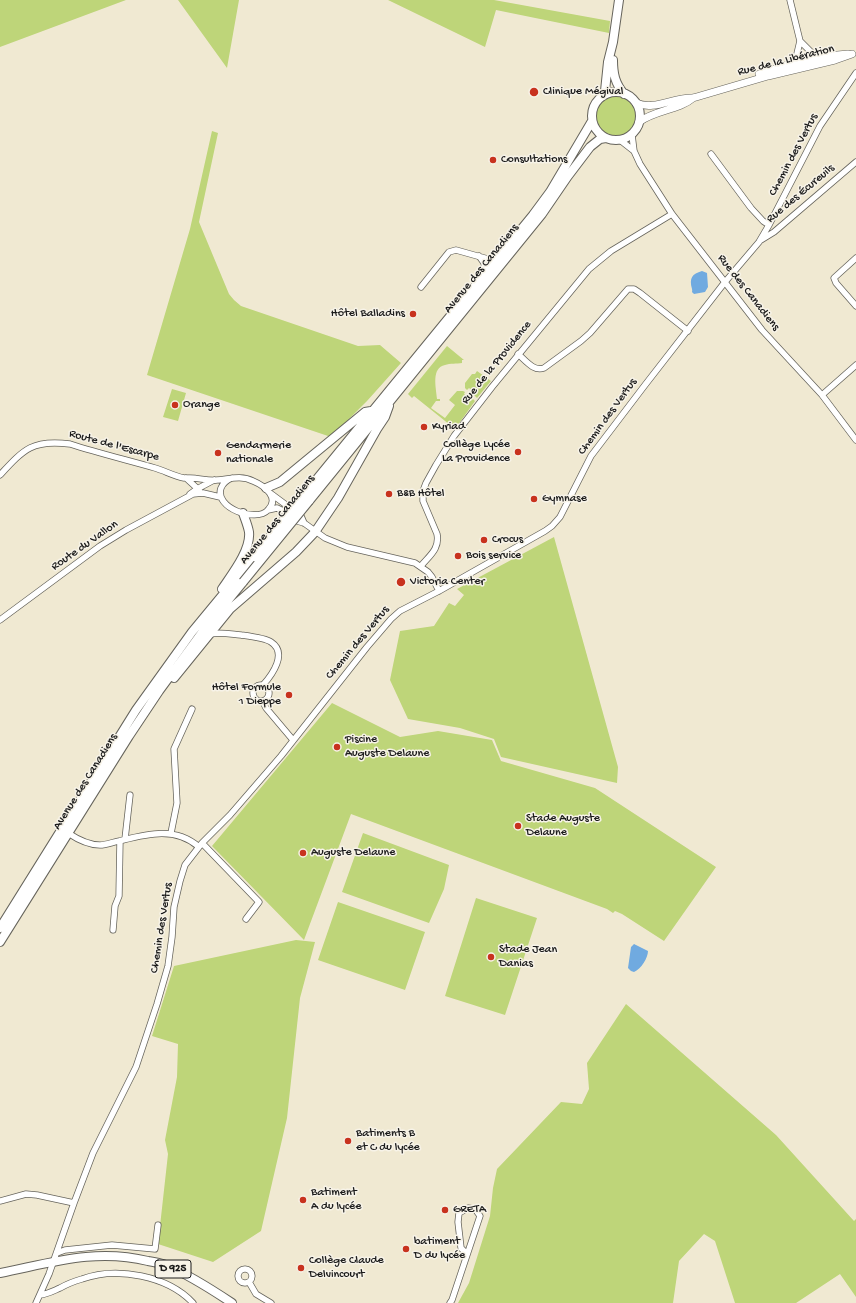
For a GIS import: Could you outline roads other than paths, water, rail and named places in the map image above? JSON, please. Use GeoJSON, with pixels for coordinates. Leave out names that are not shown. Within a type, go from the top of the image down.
{"type":"FeatureCollection","features":[{"type":"Feature","properties":{"kind":"main road"},"geometry":{"type":"LineString","coordinates":[[613,42],[614,78],[624,94],[636,104],[639,122],[632,135],[620,140],[611,140],[606,138],[597,131],[592,121],[595,104],[603,96],[605,91],[608,62],[613,42],[619,0]]}},
{"type":"Feature","properties":{"kind":"main road","name":"Rue de la Libération"},"geometry":{"type":"LineString","coordinates":[[636,104],[644,107],[686,98],[693,98],[840,54],[854,54]]}},
{"type":"Feature","properties":{"kind":"main road","name":"Rue de la Libération"},"geometry":{"type":"LineString","coordinates":[[725,88],[738,81],[771,70],[797,63],[813,62]]}},
{"type":"Feature","properties":{"kind":"main road"},"geometry":{"type":"LineString","coordinates":[[603,96],[613,93],[624,94]]}},
{"type":"Feature","properties":{"kind":"main road","name":"Rue de la Libération"},"geometry":{"type":"LineString","coordinates":[[639,122],[644,118],[688,102],[693,98]]}},
{"type":"Feature","properties":{"kind":"main road","name":"Avenue des Canadiens"},"geometry":{"type":"LineString","coordinates":[[0,942],[158,691],[372,411],[533,215],[550,192],[592,121]]}},
{"type":"Feature","properties":{"kind":"main road","name":"Avenue des Canadiens"},"geometry":{"type":"LineString","coordinates":[[0,928],[136,710],[192,632],[254,557],[389,403],[542,214],[590,147],[600,139],[606,138]]}},
{"type":"Feature","properties":{"kind":"main road"},"geometry":{"type":"LineString","coordinates":[[158,691],[167,687],[230,609],[296,552],[315,532],[338,498],[385,416],[389,403]]}},
{"type":"Feature","properties":{"kind":"main road"},"geometry":{"type":"LineString","coordinates":[[268,490],[280,482],[365,412],[372,411]]}},
{"type":"Feature","properties":{"kind":"main road"},"geometry":{"type":"LineString","coordinates":[[192,632],[244,554],[249,533],[243,513]]}},
{"type":"Feature","properties":{"kind":"main road","name":"D 925"},"geometry":{"type":"LineString","coordinates":[[0,1273],[54,1261],[88,1256],[106,1255],[136,1258],[165,1265],[194,1279],[232,1303]]}},
{"type":"Feature","properties":{"kind":"street"},"geometry":{"type":"LineString","coordinates":[[790,0],[800,41],[796,58],[797,63]]}},
{"type":"Feature","properties":{"kind":"street"},"geometry":{"type":"LineString","coordinates":[[800,41],[811,51],[814,56],[813,62]]}},
{"type":"Feature","properties":{"kind":"street","name":"Chemin des Vertus"},"geometry":{"type":"LineString","coordinates":[[36,1303],[46,1283],[93,1153],[136,1067],[168,966],[174,907],[185,865],[200,845],[230,815],[293,740],[391,619],[400,611],[439,591],[552,526],[560,518],[592,456],[645,385],[759,242],[820,126],[856,73]]}},
{"type":"Feature","properties":{"kind":"street","name":"Rue des Canadiens"},"geometry":{"type":"LineString","coordinates":[[632,135],[634,151],[640,164],[672,214],[767,336],[822,395],[856,440]]}},
{"type":"Feature","properties":{"kind":"street","name":"Rue des Canadiens"},"geometry":{"type":"LineString","coordinates":[[620,140],[634,151]]}},
{"type":"Feature","properties":{"kind":"street"},"geometry":{"type":"LineString","coordinates":[[711,154],[751,208],[763,221],[769,225]]}},
{"type":"Feature","properties":{"kind":"street","name":"Rue des Écureuils"},"geometry":{"type":"LineString","coordinates":[[759,242],[774,232],[856,162]]}},
{"type":"Feature","properties":{"kind":"street","name":"Rue de la Providence"},"geometry":{"type":"LineString","coordinates":[[421,566],[435,551],[438,540],[437,534],[423,501],[423,491],[436,465],[454,436],[518,354],[589,269],[611,251],[672,214]]}},
{"type":"Feature","properties":{"kind":"street"},"geometry":{"type":"LineString","coordinates":[[421,287],[449,252],[456,250],[488,259],[497,257]]}},
{"type":"Feature","properties":{"kind":"street"},"geometry":{"type":"LineString","coordinates":[[479,256],[484,263],[485,273]]}},
{"type":"Feature","properties":{"kind":"street"},"geometry":{"type":"LineString","coordinates":[[856,258],[834,278],[836,283],[856,306]]}},
{"type":"Feature","properties":{"kind":"street"},"geometry":{"type":"LineString","coordinates":[[518,354],[534,368],[539,370],[544,368],[590,333],[628,289],[634,289],[640,292],[688,331]]}},
{"type":"Feature","properties":{"kind":"street"},"geometry":{"type":"LineString","coordinates":[[822,395],[856,365]]}},
{"type":"Feature","properties":{"kind":"street","name":"Route de l'Escarpe"},"geometry":{"type":"LineString","coordinates":[[0,475],[24,451],[36,445],[51,442],[70,444],[186,478],[214,480],[232,478]]}},
{"type":"Feature","properties":{"kind":"street","name":"Route de l'Escarpe"},"geometry":{"type":"LineString","coordinates":[[186,478],[203,493]]}},
{"type":"Feature","properties":{"kind":"street"},"geometry":{"type":"LineString","coordinates":[[220,497],[221,488],[225,482],[232,478],[252,480],[268,490],[301,516],[304,523]]}},
{"type":"Feature","properties":{"kind":"street"},"geometry":{"type":"LineString","coordinates":[[187,497],[197,489],[214,480]]}},
{"type":"Feature","properties":{"kind":"street"},"geometry":{"type":"LineString","coordinates":[[268,490],[272,502],[268,510]]}},
{"type":"Feature","properties":{"kind":"street"},"geometry":{"type":"LineString","coordinates":[[187,497],[193,494],[203,493],[220,497],[229,507],[243,513],[256,515],[277,508],[333,542],[350,548],[408,560],[421,566],[432,577],[439,591]]}},
{"type":"Feature","properties":{"kind":"street","name":"Route du Vallon"},"geometry":{"type":"LineString","coordinates":[[0,620],[100,546],[187,497]]}},
{"type":"Feature","properties":{"kind":"street"},"geometry":{"type":"LineString","coordinates":[[210,634],[219,633],[248,636],[271,641],[276,647],[278,662],[275,671],[263,685],[256,687],[253,692],[254,698],[257,701],[263,702],[268,699],[270,695],[271,689],[263,685]]}},
{"type":"Feature","properties":{"kind":"street"},"geometry":{"type":"LineString","coordinates":[[263,702],[266,708],[293,740]]}},
{"type":"Feature","properties":{"kind":"street"},"geometry":{"type":"LineString","coordinates":[[170,834],[177,803],[174,749],[192,709]]}},
{"type":"Feature","properties":{"kind":"street"},"geometry":{"type":"LineString","coordinates":[[113,930],[115,906],[119,896],[123,840],[130,795]]}},
{"type":"Feature","properties":{"kind":"street"},"geometry":{"type":"LineString","coordinates":[[68,833],[89,843],[100,845],[157,833],[170,834],[191,840],[200,845],[259,902],[246,918]]}},
{"type":"Feature","properties":{"kind":"street"},"geometry":{"type":"LineString","coordinates":[[0,1201],[26,1194],[74,1203]]}},
{"type":"Feature","properties":{"kind":"street"},"geometry":{"type":"LineString","coordinates":[[450,1303],[452,1300],[480,1216],[475,1209],[468,1208],[459,1214],[458,1222],[461,1248],[467,1254]]}},
{"type":"Feature","properties":{"kind":"street"},"geometry":{"type":"LineString","coordinates":[[57,1253],[65,1250],[112,1245],[154,1249],[158,1225]]}},
{"type":"Feature","properties":{"kind":"street"},"geometry":{"type":"LineString","coordinates":[[40,1295],[49,1294],[58,1288],[84,1278],[128,1274],[157,1280],[174,1287],[186,1295],[193,1303]]}},
{"type":"Feature","properties":{"kind":"street"},"geometry":{"type":"LineString","coordinates":[[249,1282],[256,1294],[271,1303]]}},
{"type":"Feature","properties":{"kind":"street"},"geometry":{"type":"LineString","coordinates":[[46,1283],[58,1288]]}},
{"type":"Feature","properties":{"kind":"water"},"geometry":{"type":"Polygon","coordinates":[[[702,271],[707,273],[708,287],[705,292],[694,294],[692,292],[691,279],[694,275],[702,271]]]}},
{"type":"Feature","properties":{"kind":"water"},"geometry":{"type":"Polygon","coordinates":[[[634,944],[648,951],[644,963],[634,972],[628,968],[631,947],[634,944]]]}},
{"type":"Feature","properties":{"kind":"place","name":"Clinique Mégival"},"geometry":{"type":"Point","coordinates":[534,92]}},
{"type":"Feature","properties":{"kind":"place","name":"Consultations"},"geometry":{"type":"Point","coordinates":[493,160]}},
{"type":"Feature","properties":{"kind":"place","name":"Hôtel Balladins"},"geometry":{"type":"Point","coordinates":[413,314]}},
{"type":"Feature","properties":{"kind":"place","name":"Orange"},"geometry":{"type":"Point","coordinates":[175,405]}},
{"type":"Feature","properties":{"kind":"place","name":"Kyriad"},"geometry":{"type":"Point","coordinates":[424,427]}},
{"type":"Feature","properties":{"kind":"place","name":"Collège Lycée La Providence"},"geometry":{"type":"Point","coordinates":[518,452]}},
{"type":"Feature","properties":{"kind":"place","name":"Gendarmerie nationale"},"geometry":{"type":"Point","coordinates":[218,453]}},
{"type":"Feature","properties":{"kind":"place","name":"B&B Hôtel"},"geometry":{"type":"Point","coordinates":[389,494]}},
{"type":"Feature","properties":{"kind":"place","name":"Gymnase"},"geometry":{"type":"Point","coordinates":[534,499]}},
{"type":"Feature","properties":{"kind":"place","name":"Crocus"},"geometry":{"type":"Point","coordinates":[484,540]}},
{"type":"Feature","properties":{"kind":"place","name":"Bois service"},"geometry":{"type":"Point","coordinates":[458,556]}},
{"type":"Feature","properties":{"kind":"place","name":"Victoria Center"},"geometry":{"type":"Point","coordinates":[401,582]}},
{"type":"Feature","properties":{"kind":"place","name":"Hôtel Formule 1 Dieppe"},"geometry":{"type":"Point","coordinates":[289,695]}},
{"type":"Feature","properties":{"kind":"place","name":"Piscine Auguste Delaune"},"geometry":{"type":"Point","coordinates":[337,747]}},
{"type":"Feature","properties":{"kind":"place","name":"Stade Auguste Delaune"},"geometry":{"type":"Point","coordinates":[518,826]}},
{"type":"Feature","properties":{"kind":"place","name":"Auguste Delaune"},"geometry":{"type":"Point","coordinates":[303,853]}},
{"type":"Feature","properties":{"kind":"place","name":"Stade Jean Danias"},"geometry":{"type":"Point","coordinates":[491,957]}},
{"type":"Feature","properties":{"kind":"place","name":"Batiments B et C du lycée"},"geometry":{"type":"Point","coordinates":[348,1141]}},
{"type":"Feature","properties":{"kind":"place","name":"Batiment A du lycée"},"geometry":{"type":"Point","coordinates":[303,1200]}},
{"type":"Feature","properties":{"kind":"place","name":"GRETA"},"geometry":{"type":"Point","coordinates":[445,1210]}},
{"type":"Feature","properties":{"kind":"place","name":"batiment D du lycée"},"geometry":{"type":"Point","coordinates":[406,1249]}},
{"type":"Feature","properties":{"kind":"place","name":"Collège Claude Delvincourt"},"geometry":{"type":"Point","coordinates":[301,1268]}}]}
